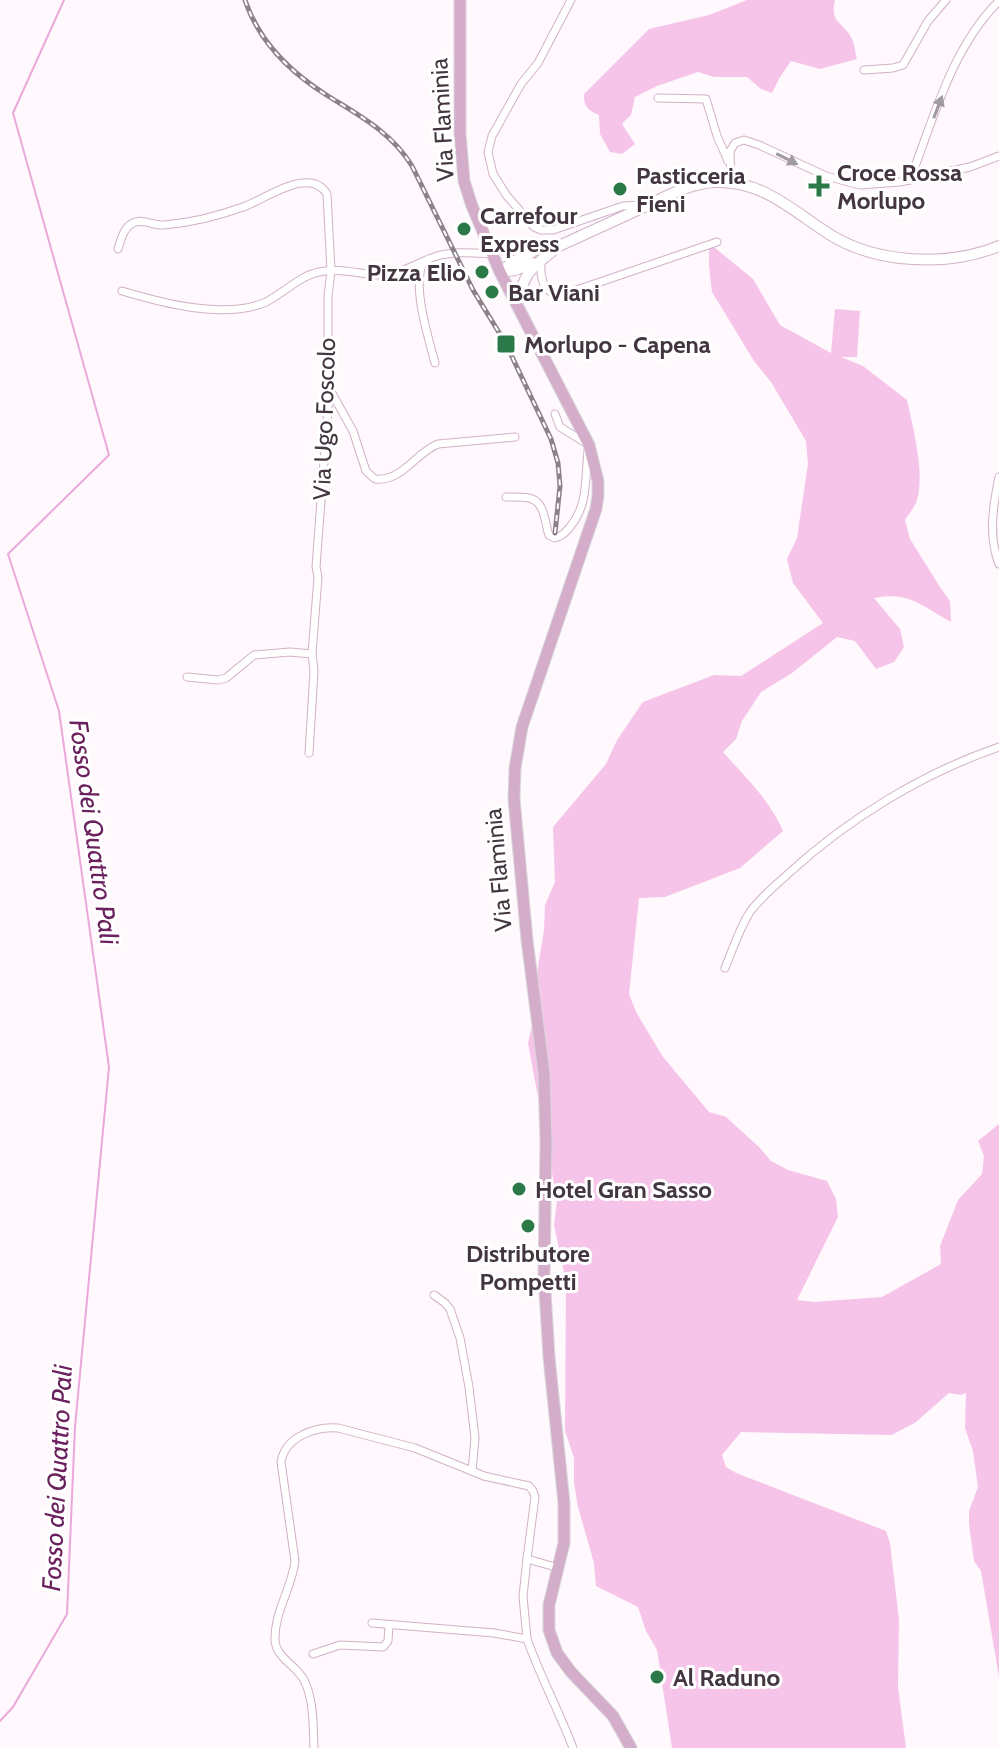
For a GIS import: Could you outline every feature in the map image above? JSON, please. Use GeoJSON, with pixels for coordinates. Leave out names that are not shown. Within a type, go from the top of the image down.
{"type":"FeatureCollection","features":[{"type":"Feature","properties":{"kind":"main road","name":"Via Flaminia"},"geometry":{"type":"LineString","coordinates":[[460,0],[460,133],[462,170],[468,197],[500,272],[589,445],[598,481],[597,505],[528,707],[516,758],[514,789],[527,940],[545,1086],[544,1275],[565,1518],[564,1543],[548,1614],[549,1630],[553,1644],[571,1672],[613,1716],[631,1748]]}},
{"type":"Feature","properties":{"kind":"main road"},"geometry":{"type":"LineString","coordinates":[[500,272],[515,270],[537,255],[646,206],[710,182],[731,182],[768,194],[835,238],[875,253],[939,260],[972,256],[999,246]]}},
{"type":"Feature","properties":{"kind":"main road"},"geometry":{"type":"LineString","coordinates":[[490,248],[537,255]]}},
{"type":"Feature","properties":{"kind":"main road"},"geometry":{"type":"LineString","coordinates":[[517,306],[524,279],[537,255]]}},
{"type":"Feature","properties":{"kind":"street"},"geometry":{"type":"LineString","coordinates":[[571,0],[538,63],[524,80],[492,136],[488,152],[490,166],[503,191],[529,223],[541,230],[553,230],[626,206],[646,206]]}},
{"type":"Feature","properties":{"kind":"street"},"geometry":{"type":"LineString","coordinates":[[864,70],[903,65],[928,21],[946,0]]}},
{"type":"Feature","properties":{"kind":"street"},"geometry":{"type":"LineString","coordinates":[[910,180],[962,52],[978,25],[999,1]]}},
{"type":"Feature","properties":{"kind":"street"},"geometry":{"type":"LineString","coordinates":[[658,98],[706,99],[729,163]]}},
{"type":"Feature","properties":{"kind":"street"},"geometry":{"type":"LineString","coordinates":[[731,182],[731,148],[744,140],[811,171],[844,182],[873,185],[970,167],[999,156]]}},
{"type":"Feature","properties":{"kind":"street","name":"Via Ugo Foscolo"},"geometry":{"type":"LineString","coordinates":[[118,249],[124,232],[134,223],[144,221],[163,225],[201,219],[246,206],[296,184],[323,188],[327,194],[331,271],[328,296],[328,408],[316,567],[309,753]]}},
{"type":"Feature","properties":{"kind":"street"},"geometry":{"type":"LineString","coordinates":[[537,255],[547,289],[556,295],[564,295],[717,242]]}},
{"type":"Feature","properties":{"kind":"street"},"geometry":{"type":"LineString","coordinates":[[122,291],[188,307],[246,308],[271,299],[310,275],[331,271],[387,275],[454,253],[490,248]]}},
{"type":"Feature","properties":{"kind":"street"},"geometry":{"type":"LineString","coordinates":[[423,262],[418,286],[435,363]]}},
{"type":"Feature","properties":{"kind":"street"},"geometry":{"type":"LineString","coordinates":[[328,387],[353,431],[368,473],[375,479],[387,480],[395,476],[428,449],[441,443],[515,437]]}},
{"type":"Feature","properties":{"kind":"street"},"geometry":{"type":"LineString","coordinates":[[506,497],[528,497],[540,503],[549,535],[555,538],[562,536],[577,518],[585,500],[589,445],[560,427],[555,414]]}},
{"type":"Feature","properties":{"kind":"street"},"geometry":{"type":"LineString","coordinates":[[999,477],[992,533],[999,564]]}},
{"type":"Feature","properties":{"kind":"street"},"geometry":{"type":"LineString","coordinates":[[187,677],[226,678],[254,655],[312,654]]}},
{"type":"Feature","properties":{"kind":"street"},"geometry":{"type":"LineString","coordinates":[[725,968],[741,929],[755,906],[827,841],[929,776],[999,747]]}},
{"type":"Feature","properties":{"kind":"street"},"geometry":{"type":"LineString","coordinates":[[434,1295],[448,1306],[460,1338],[475,1438],[472,1471]]}},
{"type":"Feature","properties":{"kind":"street"},"geometry":{"type":"LineString","coordinates":[[314,1748],[306,1684],[276,1644],[277,1623],[295,1561],[281,1465],[283,1452],[291,1443],[324,1428],[415,1448],[488,1477],[525,1484],[533,1491],[534,1515],[523,1602],[527,1639],[573,1748]]}},
{"type":"Feature","properties":{"kind":"street"},"geometry":{"type":"LineString","coordinates":[[527,1559],[559,1568]]}},
{"type":"Feature","properties":{"kind":"street"},"geometry":{"type":"LineString","coordinates":[[372,1623],[494,1633],[527,1639]]}},
{"type":"Feature","properties":{"kind":"street"},"geometry":{"type":"LineString","coordinates":[[313,1654],[340,1645],[383,1647],[388,1641],[389,1625]]}},
{"type":"Feature","properties":{"kind":"shaded area"},"geometry":{"type":"Polygon","coordinates":[[[747,0],[835,0],[834,14],[849,33],[857,59],[820,69],[791,61],[772,93],[761,89],[747,77],[714,77],[698,72],[657,86],[635,97],[631,115],[622,124],[635,144],[622,154],[610,152],[600,134],[599,115],[587,108],[584,94],[649,29],[709,15],[747,0]]]}},
{"type":"Feature","properties":{"kind":"shaded area"},"geometry":{"type":"Polygon","coordinates":[[[709,243],[753,279],[780,325],[831,353],[835,309],[860,311],[857,357],[841,357],[863,366],[907,400],[918,452],[920,480],[916,503],[905,520],[910,539],[950,601],[951,622],[906,598],[874,598],[900,629],[904,647],[894,662],[876,669],[855,641],[837,637],[792,673],[761,692],[742,721],[736,739],[723,752],[764,799],[783,831],[740,868],[665,897],[639,898],[629,994],[663,1057],[709,1112],[726,1117],[771,1161],[788,1170],[827,1181],[836,1199],[838,1217],[797,1300],[814,1302],[882,1297],[941,1264],[940,1246],[958,1200],[982,1174],[984,1156],[978,1141],[999,1124],[999,1677],[981,1571],[974,1561],[969,1524],[969,1511],[978,1487],[973,1451],[965,1428],[966,1393],[949,1393],[916,1422],[892,1435],[741,1432],[722,1455],[726,1467],[736,1473],[886,1531],[899,1620],[898,1687],[906,1748],[672,1748],[657,1650],[638,1607],[596,1586],[594,1563],[578,1507],[574,1458],[565,1431],[566,1282],[554,1225],[557,1200],[528,1043],[534,1017],[534,991],[545,905],[555,882],[553,827],[606,764],[617,740],[643,702],[714,675],[741,676],[823,623],[793,583],[787,559],[797,538],[808,464],[806,441],[712,292],[709,243]]]}},
{"type":"Feature","properties":{"kind":"waterway","name":"Fosso dei Quattro Pali"},"geometry":{"type":"LineString","coordinates":[[0,1721],[13,1707],[67,1614],[75,1427],[109,1067],[59,711],[8,554],[109,455],[13,113],[64,0]]}},
{"type":"Feature","properties":{"kind":"railway"},"geometry":{"type":"LineString","coordinates":[[245,0],[268,43],[289,67],[385,135],[412,166],[473,290],[506,344],[551,439],[560,486],[555,533]]}},
{"type":"Feature","properties":{"kind":"place","name":"Croce Rossa Morlupo"},"geometry":{"type":"Point","coordinates":[819,186]}},
{"type":"Feature","properties":{"kind":"place","name":"Pasticceria Fieni"},"geometry":{"type":"Point","coordinates":[620,189]}},
{"type":"Feature","properties":{"kind":"place","name":"Carrefour Express"},"geometry":{"type":"Point","coordinates":[464,229]}},
{"type":"Feature","properties":{"kind":"place","name":"Pizza Elio"},"geometry":{"type":"Point","coordinates":[482,272]}},
{"type":"Feature","properties":{"kind":"place","name":"Bar Viani"},"geometry":{"type":"Point","coordinates":[492,292]}},
{"type":"Feature","properties":{"kind":"place","name":"Morlupo - Capena"},"geometry":{"type":"Point","coordinates":[506,344]}},
{"type":"Feature","properties":{"kind":"place","name":"Hotel Gran Sasso"},"geometry":{"type":"Point","coordinates":[519,1189]}},
{"type":"Feature","properties":{"kind":"place","name":"Distributore Pompetti"},"geometry":{"type":"Point","coordinates":[528,1226]}},
{"type":"Feature","properties":{"kind":"place","name":"Al Raduno"},"geometry":{"type":"Point","coordinates":[657,1677]}}]}
